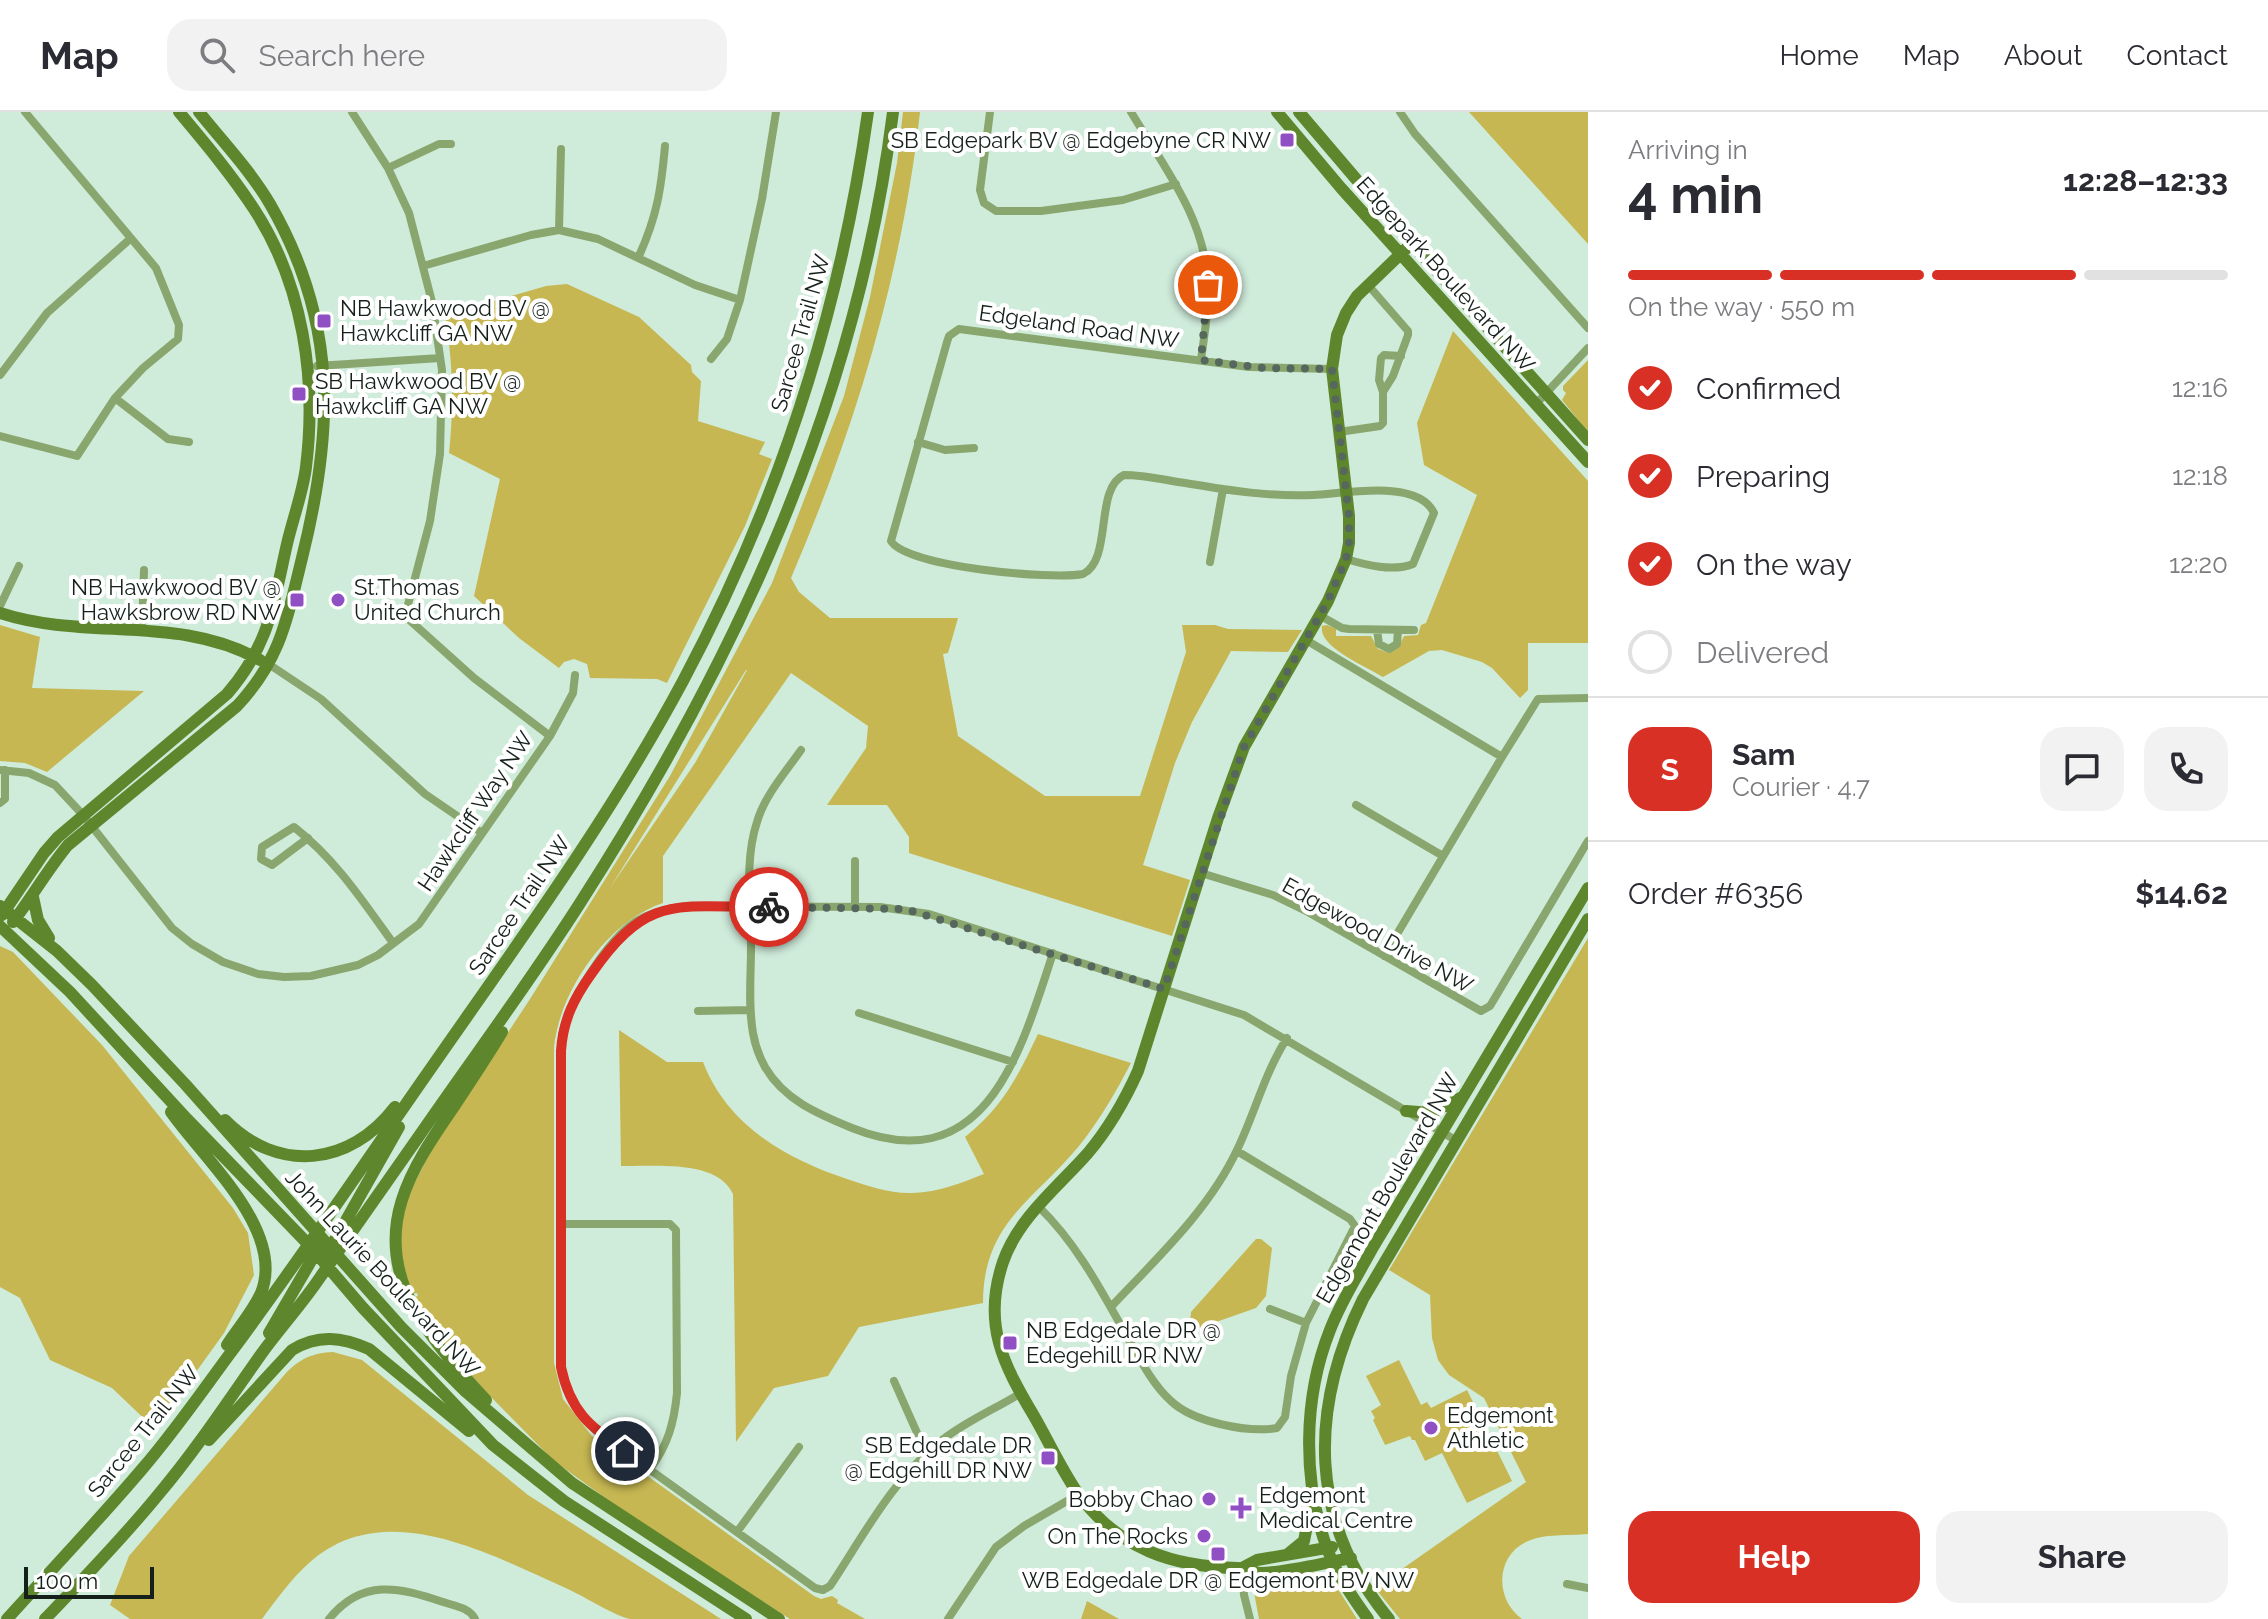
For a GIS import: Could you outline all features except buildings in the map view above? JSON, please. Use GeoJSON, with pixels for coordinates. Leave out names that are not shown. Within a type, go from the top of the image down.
{"type":"FeatureCollection","features":[{"type":"Feature","properties":{"kind":"main road"},"geometry":{"type":"LineString","coordinates":[[3,929],[6,913],[44,853],[83,815],[227,694],[245,673],[271,619],[306,470],[309,367],[293,295],[274,247],[255,211],[217,157],[179,112]]}},
{"type":"Feature","properties":{"kind":"main road"},"geometry":{"type":"LineString","coordinates":[[6,913],[33,897],[52,864],[68,845],[237,706],[259,683],[270,665],[285,626],[321,471],[325,419],[324,366],[307,291],[288,239],[253,178],[199,112]]}},
{"type":"Feature","properties":{"kind":"main road","name":"Sarcee Trail NW"},"geometry":{"type":"LineString","coordinates":[[318,1233],[591,835],[682,683],[757,526],[787,450],[819,351],[848,235],[868,112]]}},
{"type":"Feature","properties":{"kind":"main road","name":"Sarcee Trail NW"},"geometry":{"type":"LineString","coordinates":[[333,1250],[520,994],[635,815],[684,728],[759,579],[788,512],[825,411],[853,320],[878,205],[893,112]]}},
{"type":"Feature","properties":{"kind":"main road","name":"Edgepark Boulevard NW"},"geometry":{"type":"LineString","coordinates":[[1277,112],[1588,462]]}},
{"type":"Feature","properties":{"kind":"main road","name":"Edgepark Boulevard NW"},"geometry":{"type":"LineString","coordinates":[[1299,112],[1588,440]]}},
{"type":"Feature","properties":{"kind":"main road"},"geometry":{"type":"LineString","coordinates":[[217,157],[228,149]]}},
{"type":"Feature","properties":{"kind":"main road"},"geometry":{"type":"LineString","coordinates":[[1344,1542],[1330,1555],[1259,1573],[1242,1568],[1201,1567],[1151,1553],[1119,1535],[1079,1494],[1009,1375],[996,1330],[994,1308],[997,1283],[1012,1239],[1090,1151],[1117,1113],[1138,1071],[1244,747],[1306,640],[1346,559],[1350,528],[1332,369],[1335,343],[1342,322],[1368,285],[1412,243]]}},
{"type":"Feature","properties":{"kind":"main road"},"geometry":{"type":"LineString","coordinates":[[0,613],[27,622],[67,628],[142,629],[200,636],[229,644],[270,665]]}},
{"type":"Feature","properties":{"kind":"main road","name":"Edgemont Boulevard NW"},"geometry":{"type":"LineString","coordinates":[[1368,1619],[1330,1555],[1313,1490],[1310,1419],[1314,1383],[1324,1346],[1338,1310],[1372,1249],[1588,888]]}},
{"type":"Feature","properties":{"kind":"main road"},"geometry":{"type":"LineString","coordinates":[[33,897],[38,920],[57,951]]}},
{"type":"Feature","properties":{"kind":"main road","name":"John Laurie Boulevard NW"},"geometry":{"type":"LineString","coordinates":[[6,913],[57,951],[185,1084],[401,1327],[507,1429],[572,1483],[779,1619]]}},
{"type":"Feature","properties":{"kind":"main road","name":"Edgemont Boulevard NW"},"geometry":{"type":"LineString","coordinates":[[1389,1619],[1351,1558],[1333,1507],[1325,1453],[1326,1413],[1337,1359],[1363,1299],[1588,919]]}},
{"type":"Feature","properties":{"kind":"main road","name":"John Laurie Boulevard NW"},"geometry":{"type":"LineString","coordinates":[[3,929],[50,971],[493,1445],[564,1501],[746,1619]]}},
{"type":"Feature","properties":{"kind":"main road"},"geometry":{"type":"LineString","coordinates":[[185,1084],[230,1125],[265,1147],[308,1157],[339,1152],[383,1123],[470,998],[489,985]]}},
{"type":"Feature","properties":{"kind":"main road"},"geometry":{"type":"LineString","coordinates":[[507,1429],[506,1422],[430,1334],[413,1307],[400,1271],[395,1238],[396,1216],[410,1175],[513,1015],[520,994]]}},
{"type":"Feature","properties":{"kind":"main road"},"geometry":{"type":"LineString","coordinates":[[150,1079],[183,1129],[246,1210],[263,1243],[266,1261],[261,1294],[184,1408],[169,1436]]}},
{"type":"Feature","properties":{"kind":"main road"},"geometry":{"type":"LineString","coordinates":[[45,1619],[159,1495],[199,1445],[328,1266],[326,1258],[407,1114],[415,1092]]}},
{"type":"Feature","properties":{"kind":"main road"},"geometry":{"type":"LineString","coordinates":[[1406,1111],[1431,1113],[1465,1095]]}},
{"type":"Feature","properties":{"kind":"main road"},"geometry":{"type":"LineString","coordinates":[[264,1352],[267,1336],[313,1249],[320,1242],[318,1233]]}},
{"type":"Feature","properties":{"kind":"main road","name":"Sarcee Trail NW"},"geometry":{"type":"LineString","coordinates":[[7,1619],[144,1468],[313,1249]]}},
{"type":"Feature","properties":{"kind":"main road"},"geometry":{"type":"LineString","coordinates":[[199,1445],[212,1438],[292,1350],[303,1343],[336,1338],[353,1342],[377,1355],[478,1438],[493,1445]]}},
{"type":"Feature","properties":{"kind":"main road"},"geometry":{"type":"LineString","coordinates":[[1286,1555],[1299,1547],[1307,1534],[1313,1490]]}},
{"type":"Feature","properties":{"kind":"main road"},"geometry":{"type":"LineString","coordinates":[[1242,1568],[1257,1560],[1286,1555],[1351,1558]]}},
{"type":"Feature","properties":{"kind":"street"},"geometry":{"type":"LineString","coordinates":[[0,436],[77,456],[115,398],[143,368],[178,339],[179,325],[156,268],[25,112]]}},
{"type":"Feature","properties":{"kind":"street","name":"Hawkcliff Way NW"},"geometry":{"type":"LineString","coordinates":[[3,770],[29,773],[55,785],[83,815],[172,928],[192,944],[223,962],[258,974],[311,976],[358,965],[378,955],[419,924],[550,736],[474,678],[405,616],[430,521],[440,454],[443,396],[440,358],[432,302],[409,213],[388,168],[352,112]]}},
{"type":"Feature","properties":{"kind":"street"},"geometry":{"type":"LineString","coordinates":[[711,359],[727,339],[740,300],[762,199],[776,112]]}},
{"type":"Feature","properties":{"kind":"street"},"geometry":{"type":"LineString","coordinates":[[990,112],[980,190],[984,203],[996,211],[1067,209],[1123,200],[1176,184]]}},
{"type":"Feature","properties":{"kind":"street"},"geometry":{"type":"LineString","coordinates":[[1131,112],[1195,220],[1207,272],[1208,300],[1201,360]]}},
{"type":"Feature","properties":{"kind":"street"},"geometry":{"type":"LineString","coordinates":[[1400,112],[1415,134],[1588,328]]}},
{"type":"Feature","properties":{"kind":"street"},"geometry":{"type":"LineString","coordinates":[[388,168],[439,144],[451,144]]}},
{"type":"Feature","properties":{"kind":"street"},"geometry":{"type":"LineString","coordinates":[[639,256],[652,228],[660,199],[665,146]]}},
{"type":"Feature","properties":{"kind":"street"},"geometry":{"type":"LineString","coordinates":[[559,230],[561,149]]}},
{"type":"Feature","properties":{"kind":"street"},"geometry":{"type":"LineString","coordinates":[[423,266],[559,230],[598,239],[695,285],[740,300]]}},
{"type":"Feature","properties":{"kind":"street"},"geometry":{"type":"LineString","coordinates":[[0,375],[47,313],[130,239]]}},
{"type":"Feature","properties":{"kind":"street"},"geometry":{"type":"LineString","coordinates":[[1368,285],[1408,332],[1401,356],[1383,392]]}},
{"type":"Feature","properties":{"kind":"street","name":"Edgeland Road NW"},"geometry":{"type":"LineString","coordinates":[[1332,369],[1263,368],[959,329],[949,336],[947,342],[891,541],[901,551],[993,571],[1064,576],[1089,571],[1096,559],[1112,484],[1119,476],[1130,475],[1280,496],[1376,489],[1424,501],[1434,513],[1413,564],[1390,567],[1346,559]]}},
{"type":"Feature","properties":{"kind":"street"},"geometry":{"type":"LineString","coordinates":[[1536,404],[1588,348]]}},
{"type":"Feature","properties":{"kind":"street"},"geometry":{"type":"LineString","coordinates":[[1339,432],[1382,425],[1385,419],[1379,380],[1381,358],[1384,355],[1401,356]]}},
{"type":"Feature","properties":{"kind":"street"},"geometry":{"type":"LineString","coordinates":[[309,367],[440,358]]}},
{"type":"Feature","properties":{"kind":"street"},"geometry":{"type":"LineString","coordinates":[[115,398],[168,439],[189,442]]}},
{"type":"Feature","properties":{"kind":"street"},"geometry":{"type":"LineString","coordinates":[[918,442],[945,450],[974,448]]}},
{"type":"Feature","properties":{"kind":"street"},"geometry":{"type":"LineString","coordinates":[[1210,562],[1223,489]]}},
{"type":"Feature","properties":{"kind":"street"},"geometry":{"type":"LineString","coordinates":[[0,606],[19,566]]}},
{"type":"Feature","properties":{"kind":"street"},"geometry":{"type":"LineString","coordinates":[[142,629],[144,570]]}},
{"type":"Feature","properties":{"kind":"street"},"geometry":{"type":"LineString","coordinates":[[1319,615],[1342,628],[1414,630]]}},
{"type":"Feature","properties":{"kind":"street"},"geometry":{"type":"LineString","coordinates":[[1377,630],[1379,644],[1386,649],[1396,645],[1398,630]]}},
{"type":"Feature","properties":{"kind":"street"},"geometry":{"type":"LineString","coordinates":[[1306,640],[1502,757]]}},
{"type":"Feature","properties":{"kind":"street"},"geometry":{"type":"LineString","coordinates":[[270,665],[321,699],[425,794],[482,833]]}},
{"type":"Feature","properties":{"kind":"street"},"geometry":{"type":"LineString","coordinates":[[550,736],[573,693],[575,675]]}},
{"type":"Feature","properties":{"kind":"street"},"geometry":{"type":"LineString","coordinates":[[1384,956],[1538,699],[1588,698]]}},
{"type":"Feature","properties":{"kind":"street"},"geometry":{"type":"LineString","coordinates":[[801,750],[770,793],[757,819],[751,848],[752,1030],[760,1057],[778,1086],[815,1113],[890,1141],[925,1140],[945,1135],[963,1125],[985,1106],[1013,1062],[1024,1043],[1053,953]]}},
{"type":"Feature","properties":{"kind":"street"},"geometry":{"type":"LineString","coordinates":[[0,803],[5,799],[3,770]]}},
{"type":"Feature","properties":{"kind":"street"},"geometry":{"type":"LineString","coordinates":[[1356,805],[1443,856]]}},
{"type":"Feature","properties":{"kind":"street"},"geometry":{"type":"LineString","coordinates":[[308,838],[272,865],[261,859],[262,847],[294,827],[308,838],[337,865],[393,943]]}},
{"type":"Feature","properties":{"kind":"street","name":"Edgewood Drive NW"},"geometry":{"type":"LineString","coordinates":[[1201,873],[1290,903],[1477,1010],[1486,1010],[1588,841]]}},
{"type":"Feature","properties":{"kind":"street"},"geometry":{"type":"LineString","coordinates":[[855,861],[855,907]]}},
{"type":"Feature","properties":{"kind":"street"},"geometry":{"type":"LineString","coordinates":[[1021,1393],[940,1441],[906,1473],[826,1589],[815,1588],[591,1427],[568,1392],[560,1355],[562,1035],[570,1006],[578,993],[614,941],[633,924],[650,915],[688,906],[855,907],[905,909],[929,914],[1244,1015],[1457,1141]]}},
{"type":"Feature","properties":{"kind":"street"},"geometry":{"type":"LineString","coordinates":[[698,1011],[750,1010]]}},
{"type":"Feature","properties":{"kind":"street"},"geometry":{"type":"LineString","coordinates":[[859,1013],[1013,1062]]}},
{"type":"Feature","properties":{"kind":"street"},"geometry":{"type":"LineString","coordinates":[[1111,1307],[1194,1216],[1237,1151],[1267,1072],[1287,1038]]}},
{"type":"Feature","properties":{"kind":"street"},"geometry":{"type":"LineString","coordinates":[[1039,1207],[1074,1245],[1148,1372],[1171,1402],[1201,1419],[1228,1425],[1277,1428],[1283,1421],[1291,1376],[1306,1323],[1355,1226],[1350,1219],[1237,1151]]}},
{"type":"Feature","properties":{"kind":"street"},"geometry":{"type":"LineString","coordinates":[[560,1224],[670,1224],[676,1230],[675,1415],[667,1444],[650,1469]]}},
{"type":"Feature","properties":{"kind":"street"},"geometry":{"type":"LineString","coordinates":[[1270,1309],[1306,1323]]}},
{"type":"Feature","properties":{"kind":"street"},"geometry":{"type":"LineString","coordinates":[[894,1381],[926,1453]]}},
{"type":"Feature","properties":{"kind":"street"},"geometry":{"type":"LineString","coordinates":[[737,1532],[799,1447]]}},
{"type":"Feature","properties":{"kind":"street"},"geometry":{"type":"LineString","coordinates":[[948,1619],[996,1547],[1024,1526],[1079,1494]]}},
{"type":"Feature","properties":{"kind":"street"},"geometry":{"type":"LineString","coordinates":[[1242,1568],[1250,1619]]}},
{"type":"Feature","properties":{"kind":"street"},"geometry":{"type":"LineString","coordinates":[[1567,1584],[1588,1588]]}},
{"type":"Feature","properties":{"kind":"street"},"geometry":{"type":"LineString","coordinates":[[329,1619],[347,1601],[373,1590],[387,1588],[417,1593],[467,1610],[475,1619]]}},
{"type":"Feature","properties":{"kind":"shaded area"},"geometry":{"type":"Polygon","coordinates":[[[903,112],[920,112],[912,172],[888,291],[873,350],[836,465],[791,578],[799,592],[830,618],[958,618],[948,653],[943,654],[958,736],[1045,796],[1140,796],[1186,652],[1182,625],[1302,630],[1288,652],[1231,651],[1192,722],[1175,763],[1143,865],[1190,880],[1172,936],[909,853],[909,837],[887,805],[827,805],[866,748],[868,726],[791,673],[663,856],[663,903],[642,912],[605,942],[576,981],[558,1025],[554,1047],[554,1363],[563,1399],[592,1436],[814,1596],[821,1599],[832,1596],[838,1600],[837,1603],[865,1619],[790,1619],[643,1525],[554,1461],[438,1337],[414,1297],[418,1296],[417,1293],[412,1294],[401,1256],[400,1233],[407,1198],[434,1145],[670,776],[772,583],[844,396],[870,297],[897,163],[903,112]],[[747,670],[610,888],[695,763],[747,670]]]}},
{"type":"Feature","properties":{"kind":"shaded area"},"geometry":{"type":"Polygon","coordinates":[[[1469,112],[1588,112],[1588,244],[1469,112]]]}},
{"type":"Feature","properties":{"kind":"shaded area"},"geometry":{"type":"Polygon","coordinates":[[[567,284],[639,317],[691,365],[692,372],[701,381],[698,421],[765,442],[759,454],[772,459],[745,526],[667,683],[657,679],[590,678],[587,664],[574,659],[564,662],[559,668],[519,638],[474,596],[500,479],[449,453],[452,384],[445,315],[546,286],[567,284]]]}},
{"type":"Feature","properties":{"kind":"shaded area"},"geometry":{"type":"Polygon","coordinates":[[[1453,331],[1588,481],[1588,643],[1528,643],[1528,690],[1520,698],[1492,668],[1482,662],[1442,650],[1429,651],[1383,677],[1344,655],[1323,634],[1322,626],[1327,625],[1336,629],[1336,636],[1371,636],[1378,649],[1389,653],[1398,648],[1404,636],[1418,635],[1421,625],[1426,623],[1477,495],[1424,465],[1417,423],[1453,331]]]}},
{"type":"Feature","properties":{"kind":"shaded area"},"geometry":{"type":"Polygon","coordinates":[[[1588,360],[1588,432],[1562,400],[1566,393],[1563,386],[1588,360]]]}},
{"type":"Feature","properties":{"kind":"shaded area"},"geometry":{"type":"Polygon","coordinates":[[[0,625],[40,637],[32,688],[144,691],[47,772],[25,763],[0,761],[0,625]]]}},
{"type":"Feature","properties":{"kind":"shaded area"},"geometry":{"type":"Polygon","coordinates":[[[1588,938],[1588,1534],[1533,1539],[1508,1558],[1502,1579],[1503,1590],[1513,1611],[1522,1619],[1400,1619],[1375,1588],[1526,1482],[1484,1398],[1449,1375],[1438,1360],[1432,1338],[1430,1295],[1389,1270],[1588,938]]]}},
{"type":"Feature","properties":{"kind":"shaded area"},"geometry":{"type":"Polygon","coordinates":[[[0,946],[13,952],[102,1045],[233,1208],[248,1233],[254,1275],[224,1333],[155,1429],[112,1388],[50,1360],[20,1298],[0,1287],[0,946]]]}},
{"type":"Feature","properties":{"kind":"shaded area"},"geometry":{"type":"Polygon","coordinates":[[[619,1030],[667,1062],[703,1062],[727,1104],[761,1137],[781,1150],[824,1171],[879,1189],[904,1193],[941,1189],[984,1174],[965,1137],[990,1114],[1008,1090],[1038,1034],[1131,1063],[1086,1136],[1002,1232],[985,1275],[983,1303],[859,1327],[828,1376],[774,1388],[736,1442],[733,1194],[725,1183],[699,1170],[621,1166],[619,1030]]]}},
{"type":"Feature","properties":{"kind":"shaded area"},"geometry":{"type":"Polygon","coordinates":[[[1256,1239],[1261,1239],[1272,1248],[1266,1296],[1256,1308],[1196,1329],[1190,1322],[1191,1312],[1256,1239]]]}},
{"type":"Feature","properties":{"kind":"shaded area"},"geometry":{"type":"Polygon","coordinates":[[[333,1352],[362,1360],[528,1495],[721,1619],[630,1619],[473,1548],[405,1532],[371,1533],[339,1543],[302,1569],[262,1619],[130,1619],[110,1605],[129,1556],[286,1373],[308,1357],[333,1352]]]}},
{"type":"Feature","properties":{"kind":"shaded area","name":"Edgemont Athletic"},"geometry":{"type":"Polygon","coordinates":[[[1399,1360],[1421,1405],[1427,1402],[1431,1408],[1467,1390],[1512,1481],[1467,1503],[1442,1453],[1425,1461],[1410,1436],[1385,1445],[1371,1411],[1381,1405],[1366,1376],[1399,1360]]]}},
{"type":"Feature","properties":{"kind":"shaded area"},"geometry":{"type":"Polygon","coordinates":[[[1318,1572],[1331,1578],[1357,1619],[1259,1619],[1253,1587],[1259,1580],[1318,1572]]]}},
{"type":"Feature","properties":{"kind":"shaded area"},"geometry":{"type":"Polygon","coordinates":[[[1087,1601],[1119,1619],[1081,1619],[1087,1601]]]}},
{"type":"Feature","properties":{"kind":"way so far"},"geometry":{"type":"LineString","coordinates":[[769,907],[905,909],[1164,989],[1218,818],[1244,747],[1328,601],[1343,569],[1349,543],[1349,516],[1332,369],[1263,368],[1201,360],[1208,285]]}},
{"type":"Feature","properties":{"kind":"place","name":"SB Edgepark BV @ Edgebyne CR NW"},"geometry":{"type":"Point","coordinates":[1287,140]}},
{"type":"Feature","properties":{"kind":"place","name":"NB Hawkwood BV @ Hawkcliff GA NW"},"geometry":{"type":"Point","coordinates":[324,321]}},
{"type":"Feature","properties":{"kind":"place","name":"SB Hawkwood BV @ Hawkcliff GA NW"},"geometry":{"type":"Point","coordinates":[299,394]}},
{"type":"Feature","properties":{"kind":"place","name":"NB Hawkwood BV @ Hawksbrow RD NW"},"geometry":{"type":"Point","coordinates":[297,600]}},
{"type":"Feature","properties":{"kind":"place","name":"St.Thomas United Church"},"geometry":{"type":"Point","coordinates":[338,600]}},
{"type":"Feature","properties":{"kind":"place","name":"NB Edgedale DR @ Edegehill DR NW"},"geometry":{"type":"Point","coordinates":[1010,1343]}},
{"type":"Feature","properties":{"kind":"place","name":"Edgemont Athletic"},"geometry":{"type":"Point","coordinates":[1431,1428]}},
{"type":"Feature","properties":{"kind":"place","name":"SB Edgedale DR @ Edgehill DR NW"},"geometry":{"type":"Point","coordinates":[1048,1458]}},
{"type":"Feature","properties":{"kind":"place","name":"Bobby Chao"},"geometry":{"type":"Point","coordinates":[1209,1499]}},
{"type":"Feature","properties":{"kind":"place","name":"Edgemont Medical Centre"},"geometry":{"type":"Point","coordinates":[1241,1508]}},
{"type":"Feature","properties":{"kind":"place","name":"On The Rocks"},"geometry":{"type":"Point","coordinates":[1204,1536]}},
{"type":"Feature","properties":{"kind":"place","name":"WB Edgedale DR @ Edgemont BV NW"},"geometry":{"type":"Point","coordinates":[1218,1554]}},
{"type":"Feature","properties":{"kind":"route"},"geometry":{"type":"LineString","coordinates":[[625,1451],[583,1418],[568,1392],[561,1367],[561,1051],[565,1022],[570,1006],[614,941],[633,924],[675,907],[769,907]]}}]}
